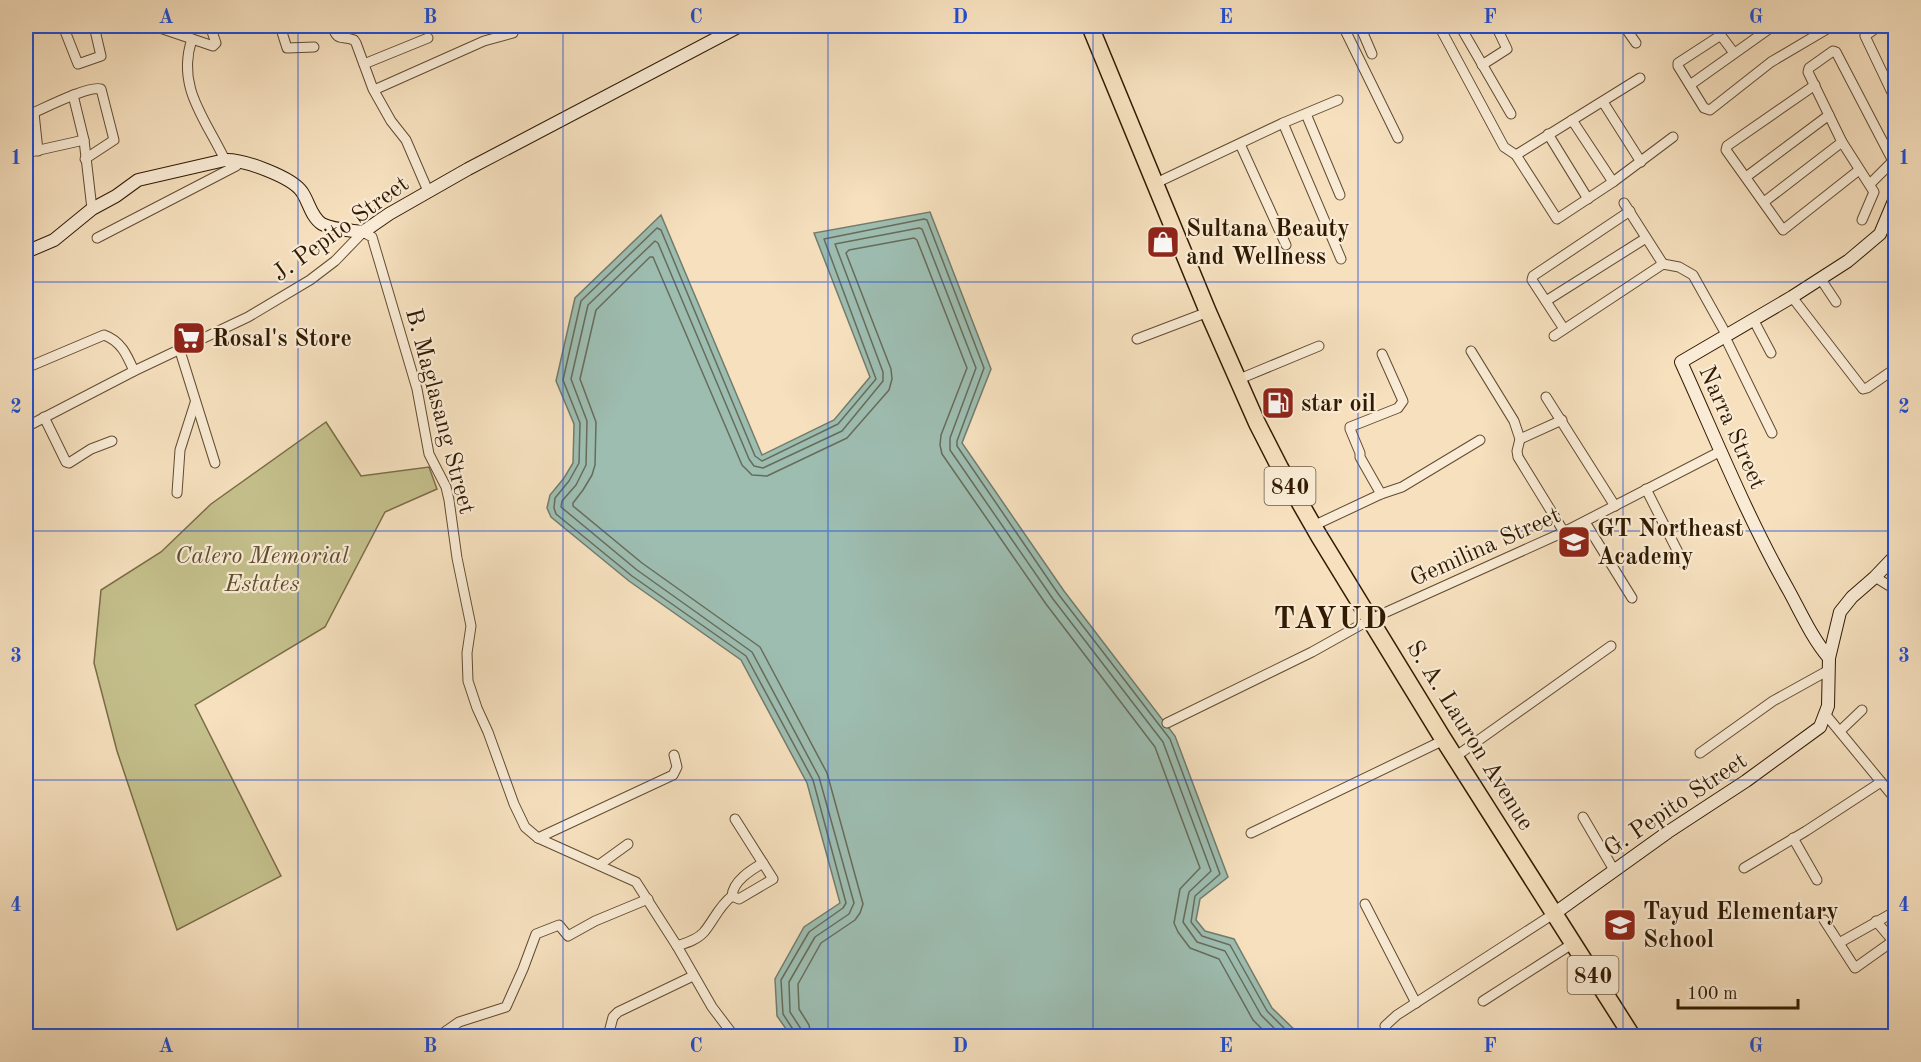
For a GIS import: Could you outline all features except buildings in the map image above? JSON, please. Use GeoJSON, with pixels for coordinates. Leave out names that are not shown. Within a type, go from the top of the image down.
{"type":"FeatureCollection","features":[{"type":"Feature","properties":{"kind":"highway","name":"S. A. Lauron Avenue"},"geometry":{"type":"LineString","coordinates":[[1090,26],[1208,312],[1280,468],[1444,740],[1632,1036]]}},
{"type":"Feature","properties":{"kind":"street"},"geometry":{"type":"LineString","coordinates":[[63,26],[78,64],[101,56],[94,26]]}},
{"type":"Feature","properties":{"kind":"street"},"geometry":{"type":"LineString","coordinates":[[154,26],[213,46],[215,45],[210,26]]}},
{"type":"Feature","properties":{"kind":"street"},"geometry":{"type":"LineString","coordinates":[[280,26],[286,48],[314,46]]}},
{"type":"Feature","properties":{"kind":"street"},"geometry":{"type":"LineString","coordinates":[[332,26],[335,35],[342,39],[354,40],[374,90],[391,121],[406,140],[428,191]]}},
{"type":"Feature","properties":{"kind":"street","name":"J. Pepito Street"},"geometry":{"type":"LineString","coordinates":[[26,427],[134,371],[248,317],[335,261],[363,232],[389,214],[428,191],[740,26]]}},
{"type":"Feature","properties":{"kind":"street"},"geometry":{"type":"LineString","coordinates":[[1343,26],[1398,138]]}},
{"type":"Feature","properties":{"kind":"street"},"geometry":{"type":"LineString","coordinates":[[1360,26],[1372,54]]}},
{"type":"Feature","properties":{"kind":"street"},"geometry":{"type":"LineString","coordinates":[[1439,26],[1504,147],[1516,155],[1557,219],[1613,182],[1673,137]]}},
{"type":"Feature","properties":{"kind":"street"},"geometry":{"type":"LineString","coordinates":[[1460,26],[1511,114]]}},
{"type":"Feature","properties":{"kind":"street"},"geometry":{"type":"LineString","coordinates":[[1482,65],[1507,49],[1496,26]]}},
{"type":"Feature","properties":{"kind":"street"},"geometry":{"type":"LineString","coordinates":[[1624,26],[1636,44]]}},
{"type":"Feature","properties":{"kind":"street"},"geometry":{"type":"LineString","coordinates":[[1690,84],[1773,26]]}},
{"type":"Feature","properties":{"kind":"street"},"geometry":{"type":"LineString","coordinates":[[1734,53],[1722,37],[1718,37],[1678,63],[1704,108],[1710,110],[1771,62],[1832,26]]}},
{"type":"Feature","properties":{"kind":"street"},"geometry":{"type":"LineString","coordinates":[[1879,26],[1865,36],[1894,99]]}},
{"type":"Feature","properties":{"kind":"street"},"geometry":{"type":"LineString","coordinates":[[374,90],[484,40],[513,33]]}},
{"type":"Feature","properties":{"kind":"street"},"geometry":{"type":"LineString","coordinates":[[364,64],[428,38]]}},
{"type":"Feature","properties":{"kind":"street"},"geometry":{"type":"LineString","coordinates":[[192,39],[186,68],[191,90],[225,160]]}},
{"type":"Feature","properties":{"kind":"street"},"geometry":{"type":"LineString","coordinates":[[1862,220],[1874,192],[1842,142],[1808,72],[1808,69],[1835,52],[1894,165],[1870,184]]}},
{"type":"Feature","properties":{"kind":"street"},"geometry":{"type":"LineString","coordinates":[[1516,155],[1641,78]]}},
{"type":"Feature","properties":{"kind":"street"},"geometry":{"type":"LineString","coordinates":[[1894,99],[1896,83]]}},
{"type":"Feature","properties":{"kind":"street"},"geometry":{"type":"LineString","coordinates":[[1815,85],[1727,146],[1726,150],[1780,228],[1784,230],[1859,170]]}},
{"type":"Feature","properties":{"kind":"street"},"geometry":{"type":"LineString","coordinates":[[38,151],[30,114],[74,95],[95,88],[101,89],[114,135],[112,143],[86,159]]}},
{"type":"Feature","properties":{"kind":"street"},"geometry":{"type":"LineString","coordinates":[[74,95],[84,140],[92,209]]}},
{"type":"Feature","properties":{"kind":"street"},"geometry":{"type":"LineString","coordinates":[[1154,184],[1283,123],[1338,100]]}},
{"type":"Feature","properties":{"kind":"street"},"geometry":{"type":"LineString","coordinates":[[1603,102],[1641,162]]}},
{"type":"Feature","properties":{"kind":"street"},"geometry":{"type":"LineString","coordinates":[[1306,114],[1340,195]]}},
{"type":"Feature","properties":{"kind":"street"},"geometry":{"type":"LineString","coordinates":[[1746,177],[1829,115]]}},
{"type":"Feature","properties":{"kind":"street"},"geometry":{"type":"LineString","coordinates":[[1572,120],[1613,182]]}},
{"type":"Feature","properties":{"kind":"street"},"geometry":{"type":"LineString","coordinates":[[1283,123],[1341,259]]}},
{"type":"Feature","properties":{"kind":"street"},"geometry":{"type":"LineString","coordinates":[[1548,134],[1588,199]]}},
{"type":"Feature","properties":{"kind":"street"},"geometry":{"type":"LineString","coordinates":[[26,153],[84,140]]}},
{"type":"Feature","properties":{"kind":"street"},"geometry":{"type":"LineString","coordinates":[[1764,202],[1842,142]]}},
{"type":"Feature","properties":{"kind":"street"},"geometry":{"type":"LineString","coordinates":[[1240,144],[1286,245]]}},
{"type":"Feature","properties":{"kind":"street"},"geometry":{"type":"LineString","coordinates":[[26,252],[54,240],[92,209],[116,196],[138,180],[225,160],[241,161],[293,183],[302,191],[316,219],[323,225],[363,232]]}},
{"type":"Feature","properties":{"kind":"street"},"geometry":{"type":"LineString","coordinates":[[97,238],[236,166],[241,161]]}},
{"type":"Feature","properties":{"kind":"street","name":"Narra Street"},"geometry":{"type":"LineString","coordinates":[[1829,664],[1766,550],[1681,362],[1725,334],[1792,297],[1848,261],[1880,234],[1892,219],[1896,196]]}},
{"type":"Feature","properties":{"kind":"street"},"geometry":{"type":"LineString","coordinates":[[1564,329],[1532,280],[1534,274],[1627,207],[1663,264]]}},
{"type":"Feature","properties":{"kind":"street","name":"B. Maglasang Street"},"geometry":{"type":"LineString","coordinates":[[363,232],[372,237],[375,242],[417,388],[429,454],[446,487],[471,626],[467,653],[470,687],[514,804],[525,827],[538,838],[636,882],[712,1007],[734,1036]]}},
{"type":"Feature","properties":{"kind":"street"},"geometry":{"type":"LineString","coordinates":[[1546,301],[1646,238]]}},
{"type":"Feature","properties":{"kind":"street"},"geometry":{"type":"LineString","coordinates":[[1554,336],[1663,264],[1679,267],[1693,275],[1725,334],[1772,433]]}},
{"type":"Feature","properties":{"kind":"street"},"geometry":{"type":"LineString","coordinates":[[1820,278],[1836,302]]}},
{"type":"Feature","properties":{"kind":"street"},"geometry":{"type":"LineString","coordinates":[[1792,297],[1863,389],[1896,368]]}},
{"type":"Feature","properties":{"kind":"street"},"geometry":{"type":"LineString","coordinates":[[1137,339],[1208,312]]}},
{"type":"Feature","properties":{"kind":"street"},"geometry":{"type":"LineString","coordinates":[[1753,319],[1772,353]]}},
{"type":"Feature","properties":{"kind":"street"},"geometry":{"type":"LineString","coordinates":[[26,368],[104,335],[113,338],[126,352],[134,371]]}},
{"type":"Feature","properties":{"kind":"street"},"geometry":{"type":"LineString","coordinates":[[1238,380],[1319,346]]}},
{"type":"Feature","properties":{"kind":"street"},"geometry":{"type":"LineString","coordinates":[[180,351],[215,463]]}},
{"type":"Feature","properties":{"kind":"street"},"geometry":{"type":"LineString","coordinates":[[1471,351],[1514,421],[1520,439],[1518,457],[1564,532]]}},
{"type":"Feature","properties":{"kind":"street"},"geometry":{"type":"LineString","coordinates":[[1382,354],[1403,401],[1398,408],[1350,427],[1360,457],[1382,494]]}},
{"type":"Feature","properties":{"kind":"street"},"geometry":{"type":"LineString","coordinates":[[1546,397],[1615,506]]}},
{"type":"Feature","properties":{"kind":"street"},"geometry":{"type":"LineString","coordinates":[[177,493],[180,450],[195,404]]}},
{"type":"Feature","properties":{"kind":"street"},"geometry":{"type":"LineString","coordinates":[[44,417],[66,462],[69,463],[92,449],[112,441]]}},
{"type":"Feature","properties":{"kind":"street"},"geometry":{"type":"LineString","coordinates":[[1520,439],[1562,420]]}},
{"type":"Feature","properties":{"kind":"street"},"geometry":{"type":"LineString","coordinates":[[1313,526],[1402,487],[1480,440]]}},
{"type":"Feature","properties":{"kind":"street","name":"Gemilina Street"},"geometry":{"type":"LineString","coordinates":[[1167,723],[1312,652],[1371,619],[1585,522],[1721,451]]}},
{"type":"Feature","properties":{"kind":"street"},"geometry":{"type":"LineString","coordinates":[[1646,489],[1684,564]]}},
{"type":"Feature","properties":{"kind":"street"},"geometry":{"type":"LineString","coordinates":[[1585,522],[1632,598]]}},
{"type":"Feature","properties":{"kind":"street"},"geometry":{"type":"LineString","coordinates":[[1896,555],[1852,597],[1840,612],[1829,664],[1826,715],[1896,800]]}},
{"type":"Feature","properties":{"kind":"street"},"geometry":{"type":"LineString","coordinates":[[1875,577],[1896,590]]}},
{"type":"Feature","properties":{"kind":"street"},"geometry":{"type":"LineString","coordinates":[[1455,757],[1611,646]]}},
{"type":"Feature","properties":{"kind":"street"},"geometry":{"type":"LineString","coordinates":[[1700,753],[1829,664]]}},
{"type":"Feature","properties":{"kind":"street"},"geometry":{"type":"LineString","coordinates":[[1840,731],[1862,710]]}},
{"type":"Feature","properties":{"kind":"street","name":"G. Pepito Street"},"geometry":{"type":"LineString","coordinates":[[1388,1036],[1385,1029],[1387,1023],[1555,913],[1668,832],[1809,737],[1820,727],[1826,715]]}},
{"type":"Feature","properties":{"kind":"street"},"geometry":{"type":"LineString","coordinates":[[1251,833],[1444,740]]}},
{"type":"Feature","properties":{"kind":"street"},"geometry":{"type":"LineString","coordinates":[[538,838],[673,775],[677,767],[674,755]]}},
{"type":"Feature","properties":{"kind":"street"},"geometry":{"type":"LineString","coordinates":[[1744,868],[1881,782]]}},
{"type":"Feature","properties":{"kind":"street"},"geometry":{"type":"LineString","coordinates":[[1583,817],[1614,870]]}},
{"type":"Feature","properties":{"kind":"street"},"geometry":{"type":"LineString","coordinates":[[732,896],[739,899],[773,879],[735,819]]}},
{"type":"Feature","properties":{"kind":"street"},"geometry":{"type":"LineString","coordinates":[[1793,838],[1817,880]]}},
{"type":"Feature","properties":{"kind":"street"},"geometry":{"type":"LineString","coordinates":[[598,865],[628,844]]}},
{"type":"Feature","properties":{"kind":"street"},"geometry":{"type":"LineString","coordinates":[[677,946],[702,934],[722,904],[732,896],[733,889],[742,878],[763,863]]}},
{"type":"Feature","properties":{"kind":"street"},"geometry":{"type":"LineString","coordinates":[[440,1036],[459,1022],[506,1006],[536,934],[559,925],[568,936],[595,921],[648,899]]}},
{"type":"Feature","properties":{"kind":"street"},"geometry":{"type":"LineString","coordinates":[[1365,904],[1416,1003]]}},
{"type":"Feature","properties":{"kind":"street"},"geometry":{"type":"LineString","coordinates":[[1839,943],[1896,911]]}},
{"type":"Feature","properties":{"kind":"street"},"geometry":{"type":"LineString","coordinates":[[1824,920],[1855,968],[1893,941],[1876,921]]}},
{"type":"Feature","properties":{"kind":"street"},"geometry":{"type":"LineString","coordinates":[[1483,1001],[1572,944]]}},
{"type":"Feature","properties":{"kind":"street"},"geometry":{"type":"LineString","coordinates":[[608,1036],[613,1017],[618,1012],[693,976]]}},
{"type":"Feature","properties":{"kind":"green space","name":"Calero Memorial Estates"},"geometry":{"type":"Polygon","coordinates":[[[326,422],[361,476],[429,467],[437,489],[385,512],[325,627],[195,705],[281,876],[177,930],[117,751],[94,663],[101,590],[161,552],[211,504],[326,422]]]}},
{"type":"Feature","properties":{"kind":"water"},"geometry":{"type":"Polygon","coordinates":[[[930,212],[991,369],[962,443],[1064,591],[1175,736],[1228,877],[1200,899],[1196,920],[1205,931],[1234,939],[1272,1008],[1301,1036],[791,1036],[777,1016],[775,979],[804,927],[840,903],[807,783],[741,660],[629,581],[551,517],[547,508],[550,495],[573,463],[574,424],[556,381],[575,298],[661,215],[762,455],[834,420],[870,377],[814,233],[930,212]]]}},
{"type":"Feature","properties":{"kind":"place","name":"Sultana Beauty and Wellness"},"geometry":{"type":"Point","coordinates":[1163,242]}},
{"type":"Feature","properties":{"kind":"place","name":"Rosal's Store"},"geometry":{"type":"Point","coordinates":[189,338]}},
{"type":"Feature","properties":{"kind":"place","name":"star oil"},"geometry":{"type":"Point","coordinates":[1278,403]}},
{"type":"Feature","properties":{"kind":"place","name":"GT Northeast Academy"},"geometry":{"type":"Point","coordinates":[1574,542]}},
{"type":"Feature","properties":{"kind":"place","name":"Tayud Elementary School"},"geometry":{"type":"Point","coordinates":[1620,925]}},
{"type":"Feature","properties":{"kind":"district","name":"TAYUD"},"geometry":{"type":"Point","coordinates":[1331,618]}}]}
